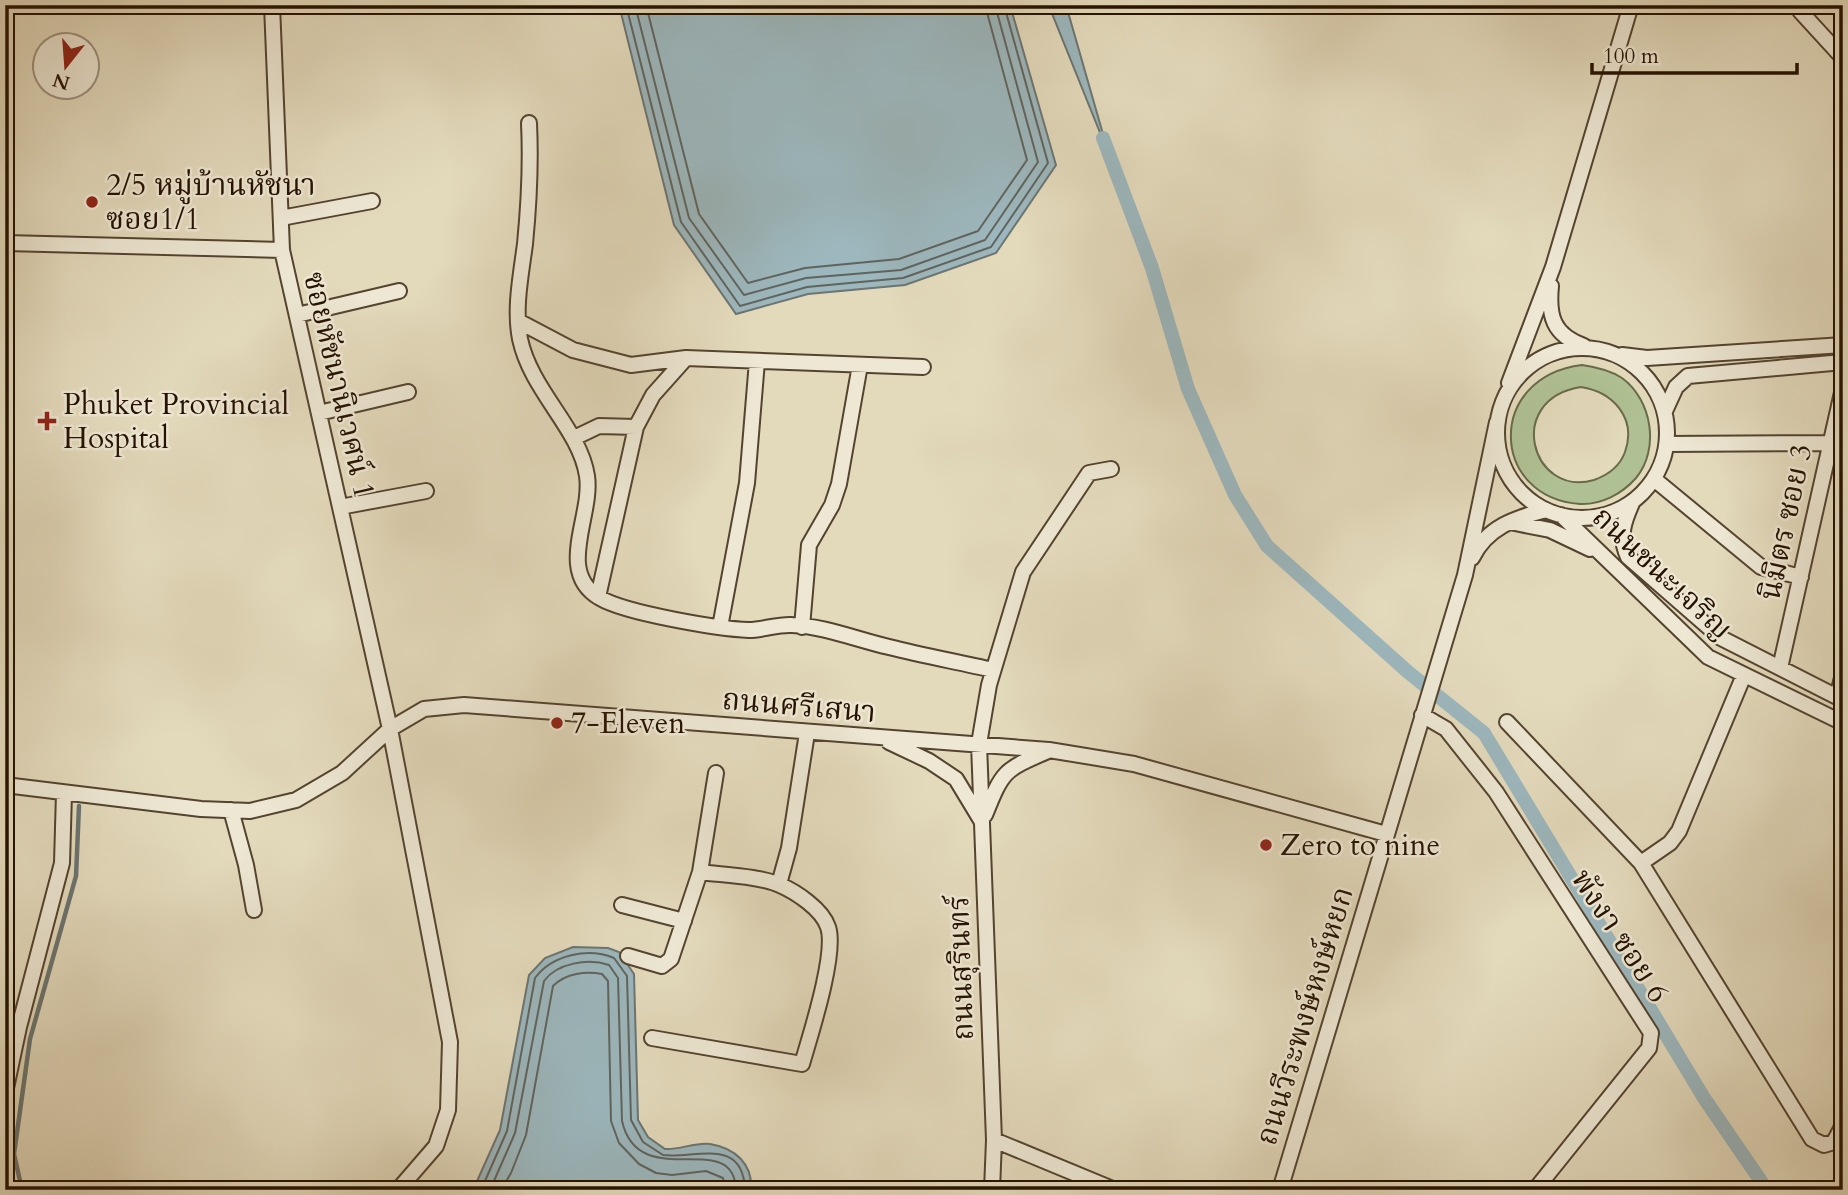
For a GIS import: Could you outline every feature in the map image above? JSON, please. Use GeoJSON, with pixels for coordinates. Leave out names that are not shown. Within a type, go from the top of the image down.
{"type":"FeatureCollection","features":[{"type":"Feature","properties":{"kind":"street","name":"ซอยหัชนานิเวศน์ 1"},"geometry":{"type":"LineString","coordinates":[[272,5],[282,250],[390,729]]}},
{"type":"Feature","properties":{"kind":"street"},"geometry":{"type":"LineString","coordinates":[[1617,355],[1640,370],[1658,393],[1665,411],[1667,444],[1654,479],[1633,501],[1608,513],[1581,517],[1546,510],[1530,499],[1511,479],[1498,447],[1497,422],[1553,267],[1631,5]]}},
{"type":"Feature","properties":{"kind":"street"},"geometry":{"type":"LineString","coordinates":[[1800,11],[1843,58]]}},
{"type":"Feature","properties":{"kind":"street"},"geometry":{"type":"LineString","coordinates":[[529,123],[529,201],[518,321],[520,341],[534,379],[557,417],[574,438],[587,475],[587,506],[579,549],[579,576],[598,597],[620,608],[720,627],[751,630],[791,625],[993,670]]}},
{"type":"Feature","properties":{"kind":"street"},"geometry":{"type":"LineString","coordinates":[[281,218],[372,201]]}},
{"type":"Feature","properties":{"kind":"street"},"geometry":{"type":"LineString","coordinates":[[5,243],[282,250]]}},
{"type":"Feature","properties":{"kind":"street"},"geometry":{"type":"LineString","coordinates":[[1553,267],[1549,307],[1552,321],[1558,332],[1589,348],[1617,355],[1647,358],[1843,345]]}},
{"type":"Feature","properties":{"kind":"street"},"geometry":{"type":"LineString","coordinates":[[297,315],[399,291]]}},
{"type":"Feature","properties":{"kind":"street"},"geometry":{"type":"LineString","coordinates":[[518,321],[573,349],[631,365],[686,358],[923,367]]}},
{"type":"Feature","properties":{"kind":"street"},"geometry":{"type":"LineString","coordinates":[[1504,398],[1518,376],[1537,360],[1561,350],[1589,348]]}},
{"type":"Feature","properties":{"kind":"street"},"geometry":{"type":"LineString","coordinates":[[598,597],[636,428],[653,395],[686,358]]}},
{"type":"Feature","properties":{"kind":"street"},"geometry":{"type":"LineString","coordinates":[[720,627],[747,483],[756,402],[757,361]]}},
{"type":"Feature","properties":{"kind":"street"},"geometry":{"type":"LineString","coordinates":[[1665,411],[1676,387],[1688,376],[1843,362]]}},
{"type":"Feature","properties":{"kind":"street"},"geometry":{"type":"LineString","coordinates":[[802,627],[809,545],[832,505],[839,484],[860,365]]}},
{"type":"Feature","properties":{"kind":"street","name":"นิมิตร ซอย 3"},"geometry":{"type":"LineString","coordinates":[[1780,668],[1801,577],[1837,445],[1843,388]]}},
{"type":"Feature","properties":{"kind":"street"},"geometry":{"type":"LineString","coordinates":[[319,413],[408,392]]}},
{"type":"Feature","properties":{"kind":"street","name":"ถนนวีระพงษ์หงษ์หยก"},"geometry":{"type":"LineString","coordinates":[[1280,1190],[1465,575],[1497,422]]}},
{"type":"Feature","properties":{"kind":"street"},"geometry":{"type":"LineString","coordinates":[[574,438],[599,426],[636,428]]}},
{"type":"Feature","properties":{"kind":"street"},"geometry":{"type":"LineString","coordinates":[[1667,444],[1837,445]]}},
{"type":"Feature","properties":{"kind":"street","name":"ถนนสุรินทร์"},"geometry":{"type":"LineString","coordinates":[[992,1190],[994,1140],[979,744],[993,670],[1023,572],[1089,473],[1111,469]]}},
{"type":"Feature","properties":{"kind":"street"},"geometry":{"type":"LineString","coordinates":[[1654,479],[1761,567],[1801,577]]}},
{"type":"Feature","properties":{"kind":"street"},"geometry":{"type":"LineString","coordinates":[[340,507],[425,491]]}},
{"type":"Feature","properties":{"kind":"street","name":"ถนนชนะเจริญ"},"geometry":{"type":"LineString","coordinates":[[1633,501],[1623,521],[1621,541],[1628,557],[1721,638],[1840,698]]}},
{"type":"Feature","properties":{"kind":"street","name":"ถนนวีระพงษ์หงษ์หยก"},"geometry":{"type":"LineString","coordinates":[[1465,575],[1477,548],[1489,533],[1508,522],[1546,510]]}},
{"type":"Feature","properties":{"kind":"street","name":"ถนนชนะเจริญ"},"geometry":{"type":"LineString","coordinates":[[1561,515],[1708,657],[1843,723]]}},
{"type":"Feature","properties":{"kind":"street"},"geometry":{"type":"LineString","coordinates":[[1508,522],[1550,530],[1603,556]]}},
{"type":"Feature","properties":{"kind":"street"},"geometry":{"type":"LineString","coordinates":[[1840,698],[1843,674]]}},
{"type":"Feature","properties":{"kind":"street"},"geometry":{"type":"LineString","coordinates":[[1641,863],[1671,844],[1679,831],[1744,675]]}},
{"type":"Feature","properties":{"kind":"street","name":"ถนนศรีเสนา"},"geometry":{"type":"LineString","coordinates":[[5,785],[250,811],[296,800],[342,773],[390,729],[424,709],[464,705],[1049,750],[1134,764],[1386,834]]}},
{"type":"Feature","properties":{"kind":"street","name":"พังงา ซอย 6"},"geometry":{"type":"LineString","coordinates":[[1424,711],[1446,729],[1496,792],[1651,1033],[1649,1048],[1535,1190]]}},
{"type":"Feature","properties":{"kind":"street"},"geometry":{"type":"LineString","coordinates":[[1507,722],[1641,863],[1812,1139],[1824,1146],[1834,1142],[1843,1125]]}},
{"type":"Feature","properties":{"kind":"street"},"geometry":{"type":"LineString","coordinates":[[390,729],[450,1042],[448,1110],[436,1146],[398,1190]]}},
{"type":"Feature","properties":{"kind":"street"},"geometry":{"type":"LineString","coordinates":[[779,884],[789,848],[807,733]]}},
{"type":"Feature","properties":{"kind":"street"},"geometry":{"type":"LineString","coordinates":[[883,739],[929,761],[956,779],[982,823]]}},
{"type":"Feature","properties":{"kind":"street"},"geometry":{"type":"LineString","coordinates":[[982,823],[999,778],[1018,764],[1049,750]]}},
{"type":"Feature","properties":{"kind":"street"},"geometry":{"type":"LineString","coordinates":[[628,956],[662,966],[671,959],[700,872],[716,773]]}},
{"type":"Feature","properties":{"kind":"street"},"geometry":{"type":"LineString","coordinates":[[5,1093],[19,1027],[62,863],[64,793]]}},
{"type":"Feature","properties":{"kind":"street"},"geometry":{"type":"LineString","coordinates":[[231,810],[246,865],[254,910]]}},
{"type":"Feature","properties":{"kind":"street"},"geometry":{"type":"LineString","coordinates":[[652,1038],[802,1064],[818,1009],[829,947],[828,927],[814,907],[779,884],[700,872]]}},
{"type":"Feature","properties":{"kind":"street"},"geometry":{"type":"LineString","coordinates":[[622,905],[684,921]]}},
{"type":"Feature","properties":{"kind":"street"},"geometry":{"type":"LineString","coordinates":[[994,1140],[1115,1190]]}},
{"type":"Feature","properties":{"kind":"green space"},"geometry":{"type":"Polygon","coordinates":[[[1582,365],[1603,369],[1622,378],[1640,399],[1649,425],[1648,453],[1636,478],[1611,497],[1596,503],[1580,504],[1550,497],[1529,481],[1516,461],[1511,437],[1515,413],[1528,391],[1550,374],[1582,365]],[[1581,387],[1557,395],[1542,409],[1535,426],[1535,445],[1542,462],[1555,475],[1572,482],[1594,480],[1609,473],[1623,457],[1628,440],[1628,428],[1620,409],[1603,394],[1581,387]]]}},
{"type":"Feature","properties":{"kind":"water"},"geometry":{"type":"Polygon","coordinates":[[[619,5],[1010,5],[1056,165],[996,253],[905,285],[808,294],[736,314],[674,225],[619,5]]]}},
{"type":"Feature","properties":{"kind":"water"},"geometry":{"type":"Polygon","coordinates":[[[1066,5],[1109,155],[1049,6],[1066,5]]]}},
{"type":"Feature","properties":{"kind":"water"},"geometry":{"type":"Polygon","coordinates":[[[573,947],[608,948],[619,952],[634,974],[638,1120],[648,1137],[665,1149],[710,1144],[727,1149],[745,1165],[749,1172],[751,1190],[473,1190],[500,1130],[529,975],[545,958],[573,947]]]}},
{"type":"Feature","properties":{"kind":"waterway"},"geometry":{"type":"LineString","coordinates":[[1103,138],[1152,268],[1188,389],[1235,495],[1267,546],[1408,672],[1484,733],[1704,1098],[1767,1190]]}},
{"type":"Feature","properties":{"kind":"waterway"},"geometry":{"type":"LineString","coordinates":[[22,1190],[14,1154],[30,1039],[76,876],[79,806]]}},
{"type":"Feature","properties":{"kind":"place","name":"2/5 หมู่บ้านหัชนา ซอย1/1"},"geometry":{"type":"Point","coordinates":[92,202]}},
{"type":"Feature","properties":{"kind":"place","name":"Phuket Provincial Hospital"},"geometry":{"type":"Point","coordinates":[47,421]}},
{"type":"Feature","properties":{"kind":"place","name":"7-Eleven"},"geometry":{"type":"Point","coordinates":[557,723]}},
{"type":"Feature","properties":{"kind":"place","name":"Zero to nine"},"geometry":{"type":"Point","coordinates":[1266,845]}}]}
